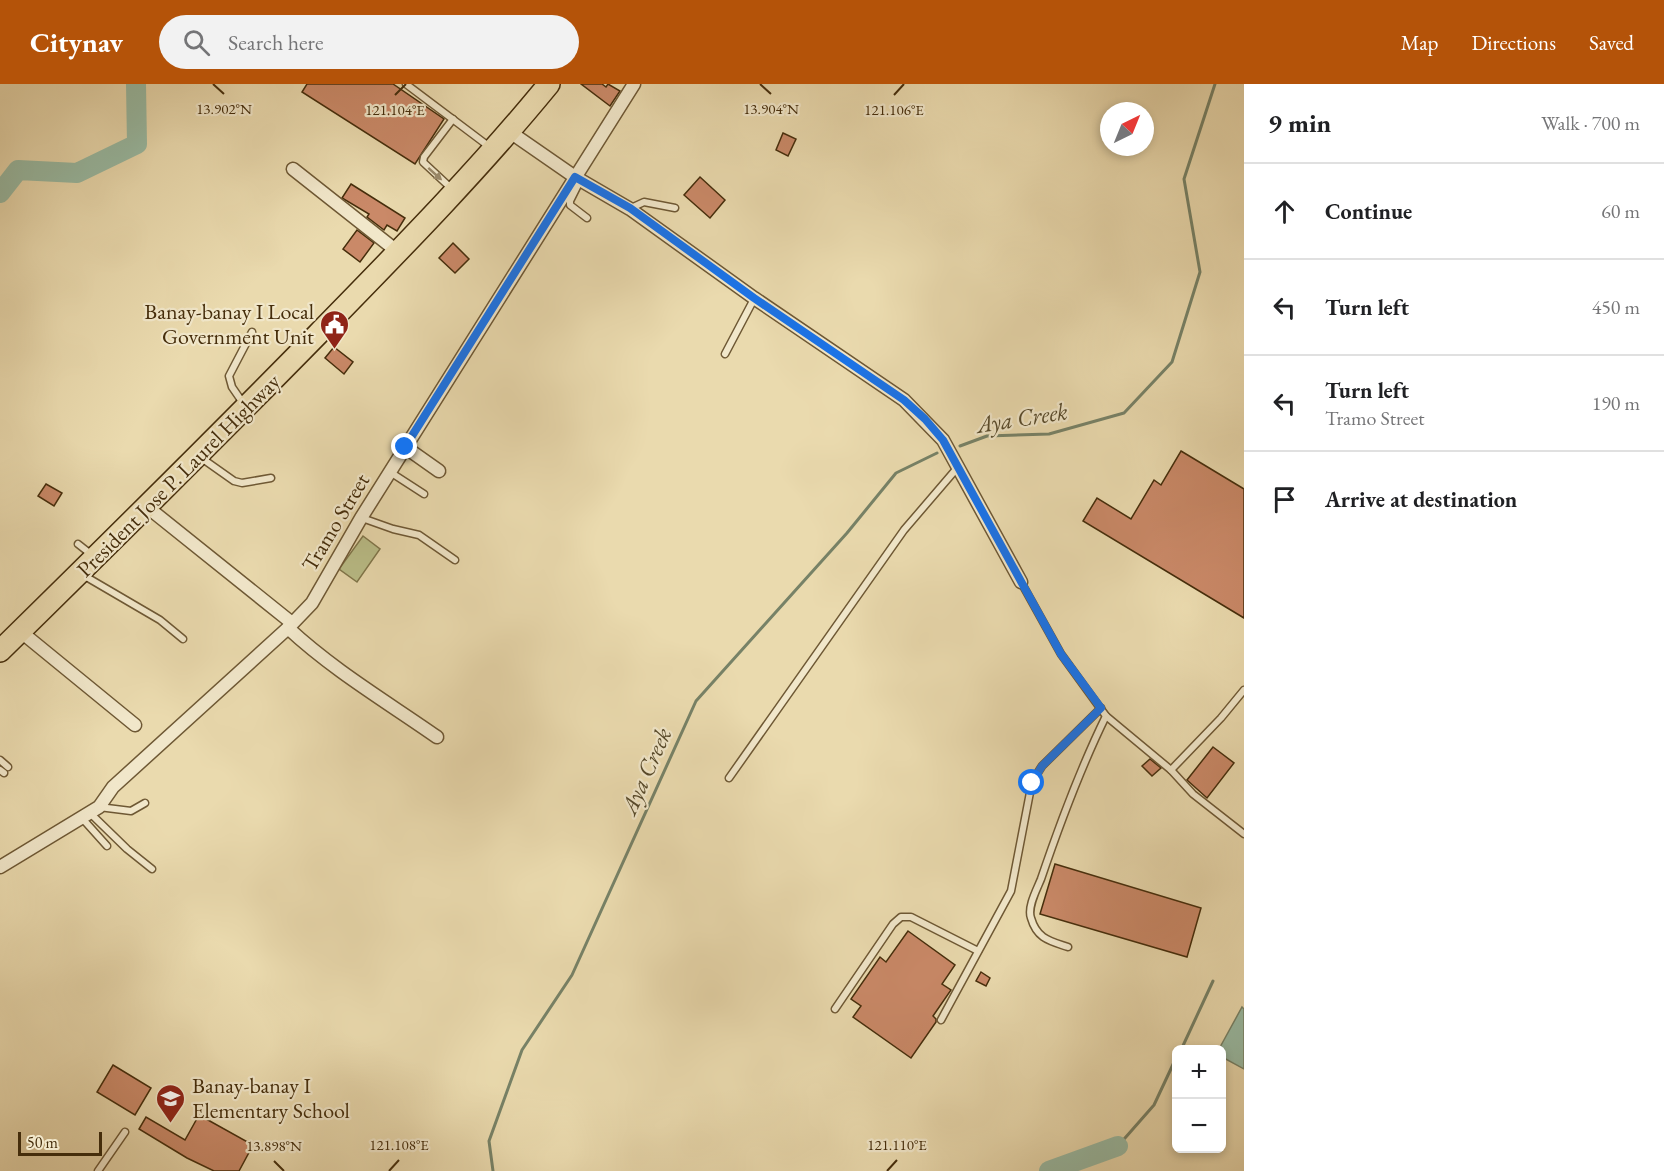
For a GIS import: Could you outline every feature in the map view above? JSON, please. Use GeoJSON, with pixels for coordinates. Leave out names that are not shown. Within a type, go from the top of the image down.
{"type":"FeatureCollection","features":[{"type":"Feature","properties":{"kind":"highway","name":"President Jose P. Laurel Highway"},"geometry":{"type":"LineString","coordinates":[[0,651],[79,573],[86,550],[146,506],[247,407],[455,192],[510,132],[549,84]]}},
{"type":"Feature","properties":{"kind":"street","name":"Tramo Street"},"geometry":{"type":"LineString","coordinates":[[0,867],[90,812],[113,787],[290,626],[312,603],[405,447],[578,178],[634,84]]}},
{"type":"Feature","properties":{"kind":"street"},"geometry":{"type":"LineString","coordinates":[[510,132],[578,178],[630,208],[754,298],[904,400],[943,440],[1021,582]]}},
{"type":"Feature","properties":{"kind":"street"},"geometry":{"type":"LineString","coordinates":[[293,169],[398,252]]}},
{"type":"Feature","properties":{"kind":"street"},"geometry":{"type":"LineString","coordinates":[[405,447],[440,471]]}},
{"type":"Feature","properties":{"kind":"street"},"geometry":{"type":"LineString","coordinates":[[146,506],[290,626],[305,644],[437,737]]}},
{"type":"Feature","properties":{"kind":"street"},"geometry":{"type":"LineString","coordinates":[[20,631],[135,725]]}},
{"type":"Feature","properties":{"kind":"lane"},"geometry":{"type":"LineString","coordinates":[[406,84],[494,150]]}},
{"type":"Feature","properties":{"kind":"lane"},"geometry":{"type":"LineString","coordinates":[[453,119],[424,157],[423,162],[455,192]]}},
{"type":"Feature","properties":{"kind":"lane"},"geometry":{"type":"LineString","coordinates":[[578,178],[570,205],[587,218]]}},
{"type":"Feature","properties":{"kind":"lane"},"geometry":{"type":"LineString","coordinates":[[630,208],[644,202],[675,208]]}},
{"type":"Feature","properties":{"kind":"lane"},"geometry":{"type":"LineString","coordinates":[[725,354],[754,298]]}},
{"type":"Feature","properties":{"kind":"lane"},"geometry":{"type":"LineString","coordinates":[[247,407],[232,387],[229,376],[252,332]]}},
{"type":"Feature","properties":{"kind":"lane"},"geometry":{"type":"LineString","coordinates":[[197,455],[234,481],[242,483],[271,478]]}},
{"type":"Feature","properties":{"kind":"lane"},"geometry":{"type":"LineString","coordinates":[[729,778],[904,530],[959,467]]}},
{"type":"Feature","properties":{"kind":"lane"},"geometry":{"type":"LineString","coordinates":[[390,472],[424,494]]}},
{"type":"Feature","properties":{"kind":"lane"},"geometry":{"type":"LineString","coordinates":[[361,518],[419,535],[455,560]]}},
{"type":"Feature","properties":{"kind":"lane"},"geometry":{"type":"LineString","coordinates":[[79,573],[160,620],[183,639]]}},
{"type":"Feature","properties":{"kind":"lane"},"geometry":{"type":"LineString","coordinates":[[1021,582],[1061,654],[1106,716],[1171,770],[1193,794],[1244,834]]}},
{"type":"Feature","properties":{"kind":"lane"},"geometry":{"type":"LineString","coordinates":[[1171,770],[1221,718],[1244,690]]}},
{"type":"Feature","properties":{"kind":"lane"},"geometry":{"type":"LineString","coordinates":[[941,1020],[1011,891],[1032,783],[1042,766],[1101,708]]}},
{"type":"Feature","properties":{"kind":"lane"},"geometry":{"type":"LineString","coordinates":[[1068,947],[1038,934],[1030,912],[1058,828],[1085,759],[1106,716]]}},
{"type":"Feature","properties":{"kind":"lane"},"geometry":{"type":"LineString","coordinates":[[0,760],[4,770]]}},
{"type":"Feature","properties":{"kind":"lane"},"geometry":{"type":"LineString","coordinates":[[90,812],[131,812],[145,803]]}},
{"type":"Feature","properties":{"kind":"lane"},"geometry":{"type":"LineString","coordinates":[[90,812],[107,846]]}},
{"type":"Feature","properties":{"kind":"lane"},"geometry":{"type":"LineString","coordinates":[[90,812],[127,849],[152,869]]}},
{"type":"Feature","properties":{"kind":"lane"},"geometry":{"type":"LineString","coordinates":[[835,1009],[900,917],[910,916],[978,951]]}},
{"type":"Feature","properties":{"kind":"lane"},"geometry":{"type":"LineString","coordinates":[[98,1171],[125,1132]]}},
{"type":"Feature","properties":{"kind":"shaded area"},"geometry":{"type":"Polygon","coordinates":[[[363,536],[380,549],[357,582],[339,569],[363,536]]]}},
{"type":"Feature","properties":{"kind":"shaded area"},"geometry":{"type":"Polygon","coordinates":[[[1242,1007],[1244,1009],[1244,1069],[1226,1059],[1226,1045],[1221,1045],[1242,1007]]]}},
{"type":"Feature","properties":{"kind":"building"},"geometry":{"type":"Polygon","coordinates":[[[307,84],[393,84],[444,119],[415,164],[302,92],[307,84]]]}},
{"type":"Feature","properties":{"kind":"building"},"geometry":{"type":"Polygon","coordinates":[[[581,84],[602,84],[606,87],[608,84],[620,91],[610,106],[581,84]]]}},
{"type":"Feature","properties":{"kind":"building"},"geometry":{"type":"Polygon","coordinates":[[[783,133],[796,139],[788,156],[776,150],[783,133]]]}},
{"type":"Feature","properties":{"kind":"building"},"geometry":{"type":"Polygon","coordinates":[[[700,177],[725,200],[710,218],[684,195],[700,177]]]}},
{"type":"Feature","properties":{"kind":"building"},"geometry":{"type":"Polygon","coordinates":[[[351,184],[405,218],[397,231],[387,225],[384,230],[367,217],[369,214],[342,198],[351,184]]]}},
{"type":"Feature","properties":{"kind":"building"},"geometry":{"type":"Polygon","coordinates":[[[357,230],[374,243],[360,262],[343,249],[357,230]]]}},
{"type":"Feature","properties":{"kind":"building"},"geometry":{"type":"Polygon","coordinates":[[[453,243],[469,259],[455,273],[439,258],[453,243]]]}},
{"type":"Feature","properties":{"kind":"building"},"geometry":{"type":"Polygon","coordinates":[[[334,347],[353,362],[344,374],[325,358],[334,347]]]}},
{"type":"Feature","properties":{"kind":"building"},"geometry":{"type":"Polygon","coordinates":[[[1181,451],[1244,489],[1244,618],[1083,521],[1097,498],[1131,519],[1154,480],[1161,485],[1181,451]]]}},
{"type":"Feature","properties":{"kind":"building"},"geometry":{"type":"Polygon","coordinates":[[[46,484],[62,493],[54,506],[38,496],[46,484]]]}},
{"type":"Feature","properties":{"kind":"building"},"geometry":{"type":"Polygon","coordinates":[[[1213,747],[1234,763],[1207,798],[1187,780],[1213,747]]]}},
{"type":"Feature","properties":{"kind":"building"},"geometry":{"type":"Polygon","coordinates":[[[1150,759],[1161,768],[1152,776],[1142,766],[1150,759]]]}},
{"type":"Feature","properties":{"kind":"building"},"geometry":{"type":"Polygon","coordinates":[[[1055,864],[1201,908],[1187,957],[1040,914],[1055,864]]]}},
{"type":"Feature","properties":{"kind":"building"},"geometry":{"type":"Polygon","coordinates":[[[908,931],[955,965],[942,984],[951,990],[933,1016],[936,1022],[911,1058],[853,1017],[861,1006],[851,999],[880,957],[886,962],[908,931]]]}},
{"type":"Feature","properties":{"kind":"building"},"geometry":{"type":"Polygon","coordinates":[[[981,972],[990,978],[986,986],[976,981],[981,972]]]}},
{"type":"Feature","properties":{"kind":"building"},"geometry":{"type":"Polygon","coordinates":[[[113,1065],[151,1088],[135,1115],[97,1092],[113,1065]]]}},
{"type":"Feature","properties":{"kind":"building"},"geometry":{"type":"Polygon","coordinates":[[[199,1115],[253,1145],[239,1171],[214,1171],[187,1158],[139,1129],[146,1117],[185,1140],[199,1115]]]}},
{"type":"Feature","properties":{"kind":"waterway"},"geometry":{"type":"LineString","coordinates":[[0,193],[18,170],[77,173],[137,144],[136,84]]}},
{"type":"Feature","properties":{"kind":"waterway","name":"Aya Creek"},"geometry":{"type":"LineString","coordinates":[[960,446],[987,436],[1049,434],[1124,413],[1172,362],[1200,272],[1184,179],[1215,84]]}},
{"type":"Feature","properties":{"kind":"waterway","name":"Aya Creek"},"geometry":{"type":"LineString","coordinates":[[493,1171],[489,1141],[522,1050],[572,975],[696,701],[847,533],[896,473],[937,453]]}},
{"type":"Feature","properties":{"kind":"waterway"},"geometry":{"type":"LineString","coordinates":[[1183,1045],[1213,981]]}},
{"type":"Feature","properties":{"kind":"waterway"},"geometry":{"type":"LineString","coordinates":[[1118,1146],[1154,1105],[1172,1067]]}},
{"type":"Feature","properties":{"kind":"waterway"},"geometry":{"type":"LineString","coordinates":[[1049,1171],[1118,1146]]}},
{"type":"Feature","properties":{"kind":"place","name":"Banay-banay Ⅰ Local Government Unit"},"geometry":{"type":"Point","coordinates":[335,350]}},
{"type":"Feature","properties":{"kind":"place","name":"Banay-banay Ⅰ Elementary School"},"geometry":{"type":"Point","coordinates":[171,1124]}},
{"type":"Feature","properties":{"kind":"route"},"geometry":{"type":"LineString","coordinates":[[405,447],[575,177],[630,208],[754,298],[904,400],[943,440],[1061,654],[1101,708],[1042,766],[1032,783]]}}]}
